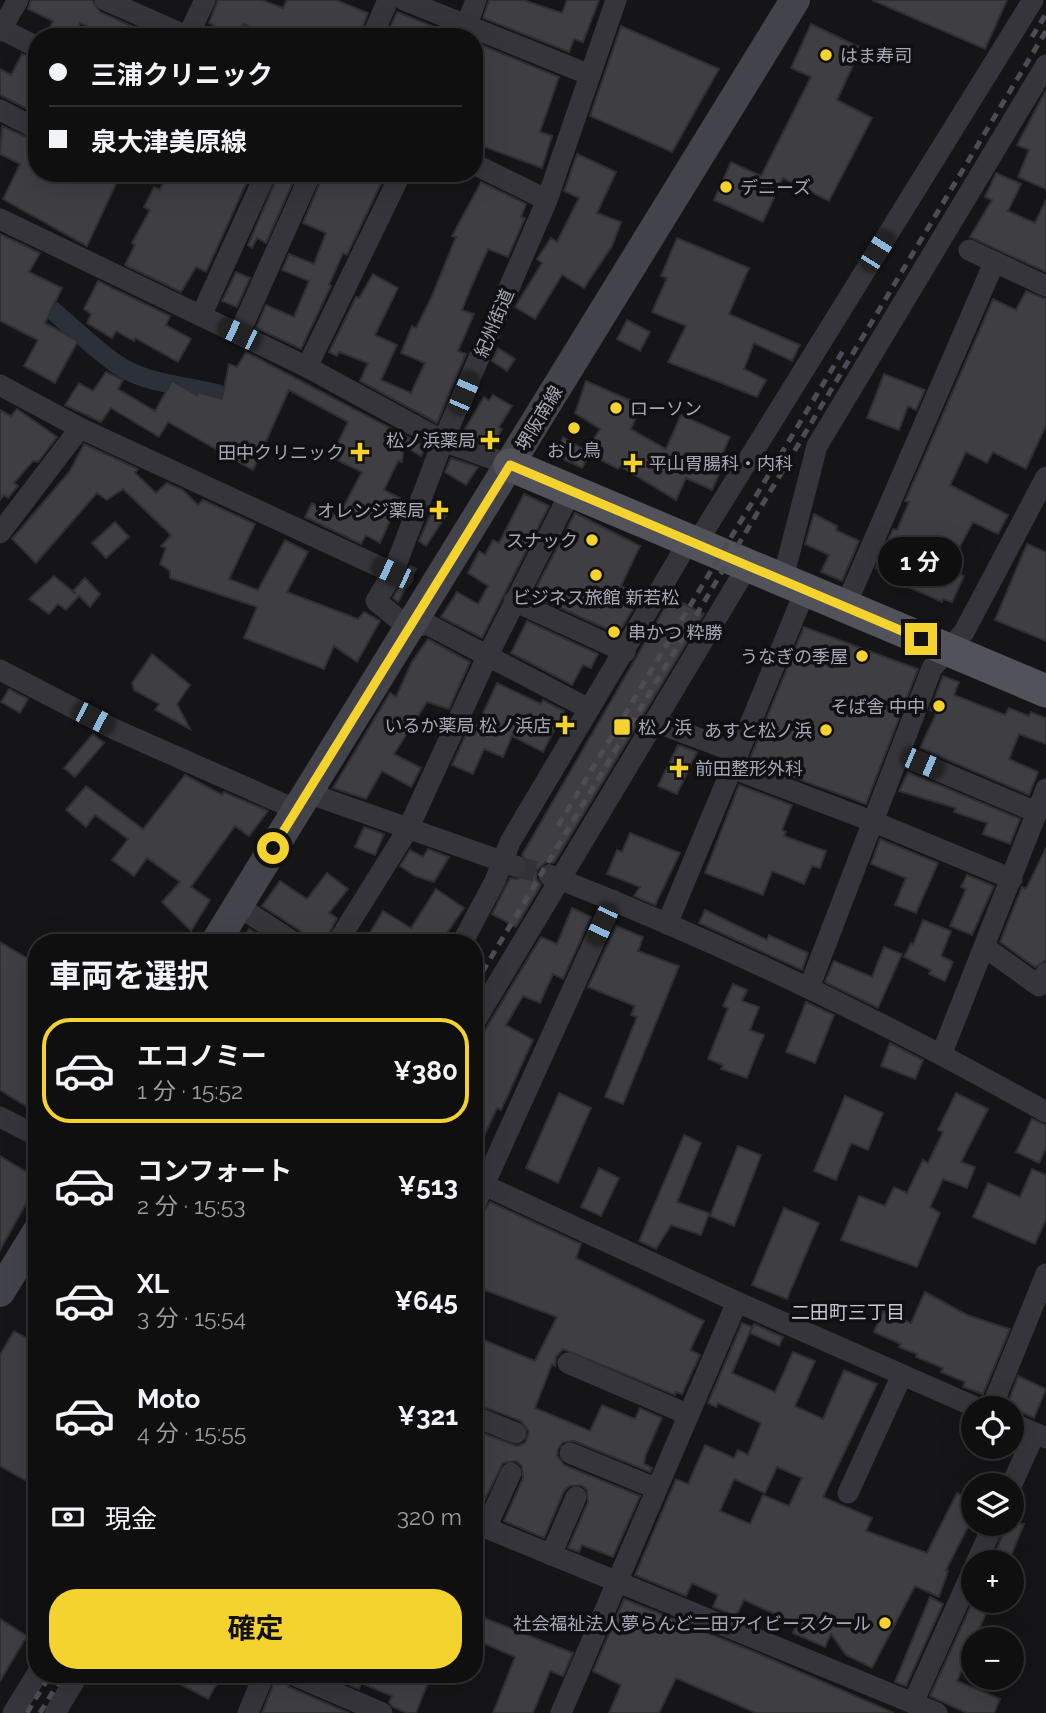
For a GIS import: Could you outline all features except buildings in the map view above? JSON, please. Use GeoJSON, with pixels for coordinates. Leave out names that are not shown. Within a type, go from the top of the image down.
{"type":"FeatureCollection","features":[{"type":"Feature","properties":{"kind":"main road","name":"堺阪南線"},"geometry":{"type":"LineString","coordinates":[[220,934],[795,0]]}},
{"type":"Feature","properties":{"kind":"main road"},"geometry":{"type":"LineString","coordinates":[[510,465],[1046,691]]}},
{"type":"Feature","properties":{"kind":"main road"},"geometry":{"type":"LineString","coordinates":[[0,1292],[28,1247]]}},
{"type":"Feature","properties":{"kind":"street"},"geometry":{"type":"LineString","coordinates":[[18,0],[1,30],[28,43]]}},
{"type":"Feature","properties":{"kind":"street"},"geometry":{"type":"LineString","coordinates":[[105,0],[168,28]]}},
{"type":"Feature","properties":{"kind":"street"},"geometry":{"type":"LineString","coordinates":[[192,28],[205,0]]}},
{"type":"Feature","properties":{"kind":"street"},"geometry":{"type":"LineString","coordinates":[[376,28],[388,0]]}},
{"type":"Feature","properties":{"kind":"street"},"geometry":{"type":"LineString","coordinates":[[404,0],[458,28]]}},
{"type":"Feature","properties":{"kind":"street"},"geometry":{"type":"LineString","coordinates":[[465,28],[476,0]]}},
{"type":"Feature","properties":{"kind":"street","name":"紀州街道"},"geometry":{"type":"LineString","coordinates":[[409,628],[376,601],[393,573],[443,441],[547,200],[616,0]]}},
{"type":"Feature","properties":{"kind":"street"},"geometry":{"type":"LineString","coordinates":[[467,934],[509,864],[510,842],[589,709],[1033,0]]}},
{"type":"Feature","properties":{"kind":"street"},"geometry":{"type":"LineString","coordinates":[[483,38],[590,75]]}},
{"type":"Feature","properties":{"kind":"street"},"geometry":{"type":"LineString","coordinates":[[667,924],[735,761],[794,587],[817,446],[1043,75]]}},
{"type":"Feature","properties":{"kind":"street"},"geometry":{"type":"LineString","coordinates":[[0,110],[28,125]]}},
{"type":"Feature","properties":{"kind":"street"},"geometry":{"type":"LineString","coordinates":[[483,168],[547,200]]}},
{"type":"Feature","properties":{"kind":"street"},"geometry":{"type":"LineString","coordinates":[[201,316],[262,182]]}},
{"type":"Feature","properties":{"kind":"street"},"geometry":{"type":"LineString","coordinates":[[239,334],[307,182]]}},
{"type":"Feature","properties":{"kind":"street"},"geometry":{"type":"LineString","coordinates":[[307,367],[397,182]]}},
{"type":"Feature","properties":{"kind":"street"},"geometry":{"type":"LineString","coordinates":[[0,219],[307,367],[443,441],[510,465]]}},
{"type":"Feature","properties":{"kind":"street"},"geometry":{"type":"LineString","coordinates":[[969,250],[1046,286]]}},
{"type":"Feature","properties":{"kind":"street"},"geometry":{"type":"LineString","coordinates":[[845,607],[994,263]]}},
{"type":"Feature","properties":{"kind":"street"},"geometry":{"type":"LineString","coordinates":[[0,385],[80,428],[393,573]]}},
{"type":"Feature","properties":{"kind":"street"},"geometry":{"type":"LineString","coordinates":[[0,533],[80,428]]}},
{"type":"Feature","properties":{"kind":"street"},"geometry":{"type":"LineString","coordinates":[[809,988],[932,668],[964,632],[1046,477]]}},
{"type":"Feature","properties":{"kind":"street"},"geometry":{"type":"LineString","coordinates":[[343,934],[408,829],[514,601],[571,491]]}},
{"type":"Feature","properties":{"kind":"street"},"geometry":{"type":"LineString","coordinates":[[483,1007],[555,877],[655,722],[747,567]]}},
{"type":"Feature","properties":{"kind":"street"},"geometry":{"type":"LineString","coordinates":[[514,601],[625,652]]}},
{"type":"Feature","properties":{"kind":"street"},"geometry":{"type":"LineString","coordinates":[[409,628],[426,625],[589,709]]}},
{"type":"Feature","properties":{"kind":"street"},"geometry":{"type":"LineString","coordinates":[[0,670],[114,729],[302,801],[408,829],[509,864]]}},
{"type":"Feature","properties":{"kind":"street"},"geometry":{"type":"LineString","coordinates":[[655,722],[735,761],[1012,879]]}},
{"type":"Feature","properties":{"kind":"street"},"geometry":{"type":"LineString","coordinates":[[900,754],[1036,812]]}},
{"type":"Feature","properties":{"kind":"street"},"geometry":{"type":"LineString","coordinates":[[942,1053],[986,948],[1046,789]]}},
{"type":"Feature","properties":{"kind":"street"},"geometry":{"type":"LineString","coordinates":[[555,877],[613,900],[809,988],[942,1053],[1046,1111]]}},
{"type":"Feature","properties":{"kind":"street"},"geometry":{"type":"LineString","coordinates":[[613,900],[484,1185],[737,1303],[961,1401]]}},
{"type":"Feature","properties":{"kind":"street"},"geometry":{"type":"LineString","coordinates":[[237,906],[281,934]]}},
{"type":"Feature","properties":{"kind":"street"},"geometry":{"type":"LineString","coordinates":[[986,948],[1039,986],[1046,973]]}},
{"type":"Feature","properties":{"kind":"street"},"geometry":{"type":"LineString","coordinates":[[0,1117],[28,1131]]}},
{"type":"Feature","properties":{"kind":"street"},"geometry":{"type":"LineString","coordinates":[[997,1396],[1046,1274]]}},
{"type":"Feature","properties":{"kind":"street"},"geometry":{"type":"LineString","coordinates":[[561,1713],[618,1584],[655,1488],[737,1303]]}},
{"type":"Feature","properties":{"kind":"street"},"geometry":{"type":"LineString","coordinates":[[568,1363],[687,1414]]}},
{"type":"Feature","properties":{"kind":"street"},"geometry":{"type":"LineString","coordinates":[[848,1493],[902,1375]]}},
{"type":"Feature","properties":{"kind":"street"},"geometry":{"type":"LineString","coordinates":[[483,1420],[516,1433]]}},
{"type":"Feature","properties":{"kind":"street"},"geometry":{"type":"LineString","coordinates":[[1018,1473],[1040,1435]]}},
{"type":"Feature","properties":{"kind":"street"},"geometry":{"type":"LineString","coordinates":[[570,1453],[655,1488]]}},
{"type":"Feature","properties":{"kind":"street"},"geometry":{"type":"LineString","coordinates":[[483,1520],[511,1473]]}},
{"type":"Feature","properties":{"kind":"street"},"geometry":{"type":"LineString","coordinates":[[551,1555],[576,1497]]}},
{"type":"Feature","properties":{"kind":"street"},"geometry":{"type":"LineString","coordinates":[[483,1526],[937,1713]]}},
{"type":"Feature","properties":{"kind":"street"},"geometry":{"type":"LineString","coordinates":[[913,1703],[961,1597]]}},
{"type":"Feature","properties":{"kind":"street"},"geometry":{"type":"LineString","coordinates":[[13,1713],[31,1683]]}},
{"type":"Feature","properties":{"kind":"street"},"geometry":{"type":"LineString","coordinates":[[55,1713],[73,1683]]}},
{"type":"Feature","properties":{"kind":"street"},"geometry":{"type":"LineString","coordinates":[[248,1713],[261,1683]]}},
{"type":"Feature","properties":{"kind":"street"},"geometry":{"type":"LineString","coordinates":[[313,1683],[382,1713]]}},
{"type":"Feature","properties":{"kind":"waterway"},"geometry":{"type":"LineString","coordinates":[[0,274],[46,305],[100,352],[126,370],[151,380],[218,394]]}},
{"type":"Feature","properties":{"kind":"tunnel"},"geometry":{"type":"LineString","coordinates":[[515,866],[549,875]]}},
{"type":"Feature","properties":{"kind":"railway"},"geometry":{"type":"LineString","coordinates":[[1032,37],[1046,14]]}},
{"type":"Feature","properties":{"kind":"railway"},"geometry":{"type":"LineString","coordinates":[[483,971],[1046,31]]}},
{"type":"Feature","properties":{"kind":"railway"},"geometry":{"type":"LineString","coordinates":[[558,826],[844,349]]}},
{"type":"Feature","properties":{"kind":"railway"},"geometry":{"type":"LineString","coordinates":[[27,1713],[45,1683]]}},
{"type":"Feature","properties":{"kind":"railway"},"geometry":{"type":"LineString","coordinates":[[40,1713],[58,1683]]}},
{"type":"Feature","properties":{"kind":"place","name":"はま寿司"},"geometry":{"type":"Point","coordinates":[826,55]}},
{"type":"Feature","properties":{"kind":"place","name":"デニーズ"},"geometry":{"type":"Point","coordinates":[726,187]}},
{"type":"Feature","properties":{"kind":"place","name":"ローソン"},"geometry":{"type":"Point","coordinates":[616,408]}},
{"type":"Feature","properties":{"kind":"place","name":"おし鳥"},"geometry":{"type":"Point","coordinates":[574,428]}},
{"type":"Feature","properties":{"kind":"place","name":"松ノ浜薬局"},"geometry":{"type":"Point","coordinates":[490,440]}},
{"type":"Feature","properties":{"kind":"place","name":"田中クリニック"},"geometry":{"type":"Point","coordinates":[360,452]}},
{"type":"Feature","properties":{"kind":"place","name":"平山胃腸科・内科"},"geometry":{"type":"Point","coordinates":[633,463]}},
{"type":"Feature","properties":{"kind":"place","name":"オレンジ薬局"},"geometry":{"type":"Point","coordinates":[439,510]}},
{"type":"Feature","properties":{"kind":"place","name":"スナック"},"geometry":{"type":"Point","coordinates":[592,540]}},
{"type":"Feature","properties":{"kind":"place","name":"ビジネス旅館 新若松"},"geometry":{"type":"Point","coordinates":[596,575]}},
{"type":"Feature","properties":{"kind":"place","name":"串かつ 粋勝"},"geometry":{"type":"Point","coordinates":[614,632]}},
{"type":"Feature","properties":{"kind":"place","name":"うなぎの季屋"},"geometry":{"type":"Point","coordinates":[862,656]}},
{"type":"Feature","properties":{"kind":"place","name":"そば舎 中中"},"geometry":{"type":"Point","coordinates":[939,706]}},
{"type":"Feature","properties":{"kind":"place","name":"いるか薬局 松ノ浜店"},"geometry":{"type":"Point","coordinates":[565,725]}},
{"type":"Feature","properties":{"kind":"place","name":"松ノ浜"},"geometry":{"type":"Point","coordinates":[622,727]}},
{"type":"Feature","properties":{"kind":"place","name":"あすと松ノ浜"},"geometry":{"type":"Point","coordinates":[826,730]}},
{"type":"Feature","properties":{"kind":"place","name":"前田整形外科"},"geometry":{"type":"Point","coordinates":[679,768]}},
{"type":"Feature","properties":{"kind":"place","name":"社会福祉法人夢らんど二田アイビースクール"},"geometry":{"type":"Point","coordinates":[885,1623]}},
{"type":"Feature","properties":{"kind":"district","name":"二田町三丁目"},"geometry":{"type":"Point","coordinates":[848,1312]}},
{"type":"Feature","properties":{"kind":"route"},"geometry":{"type":"LineString","coordinates":[[273,848],[510,465],[921,639]]}}]}
